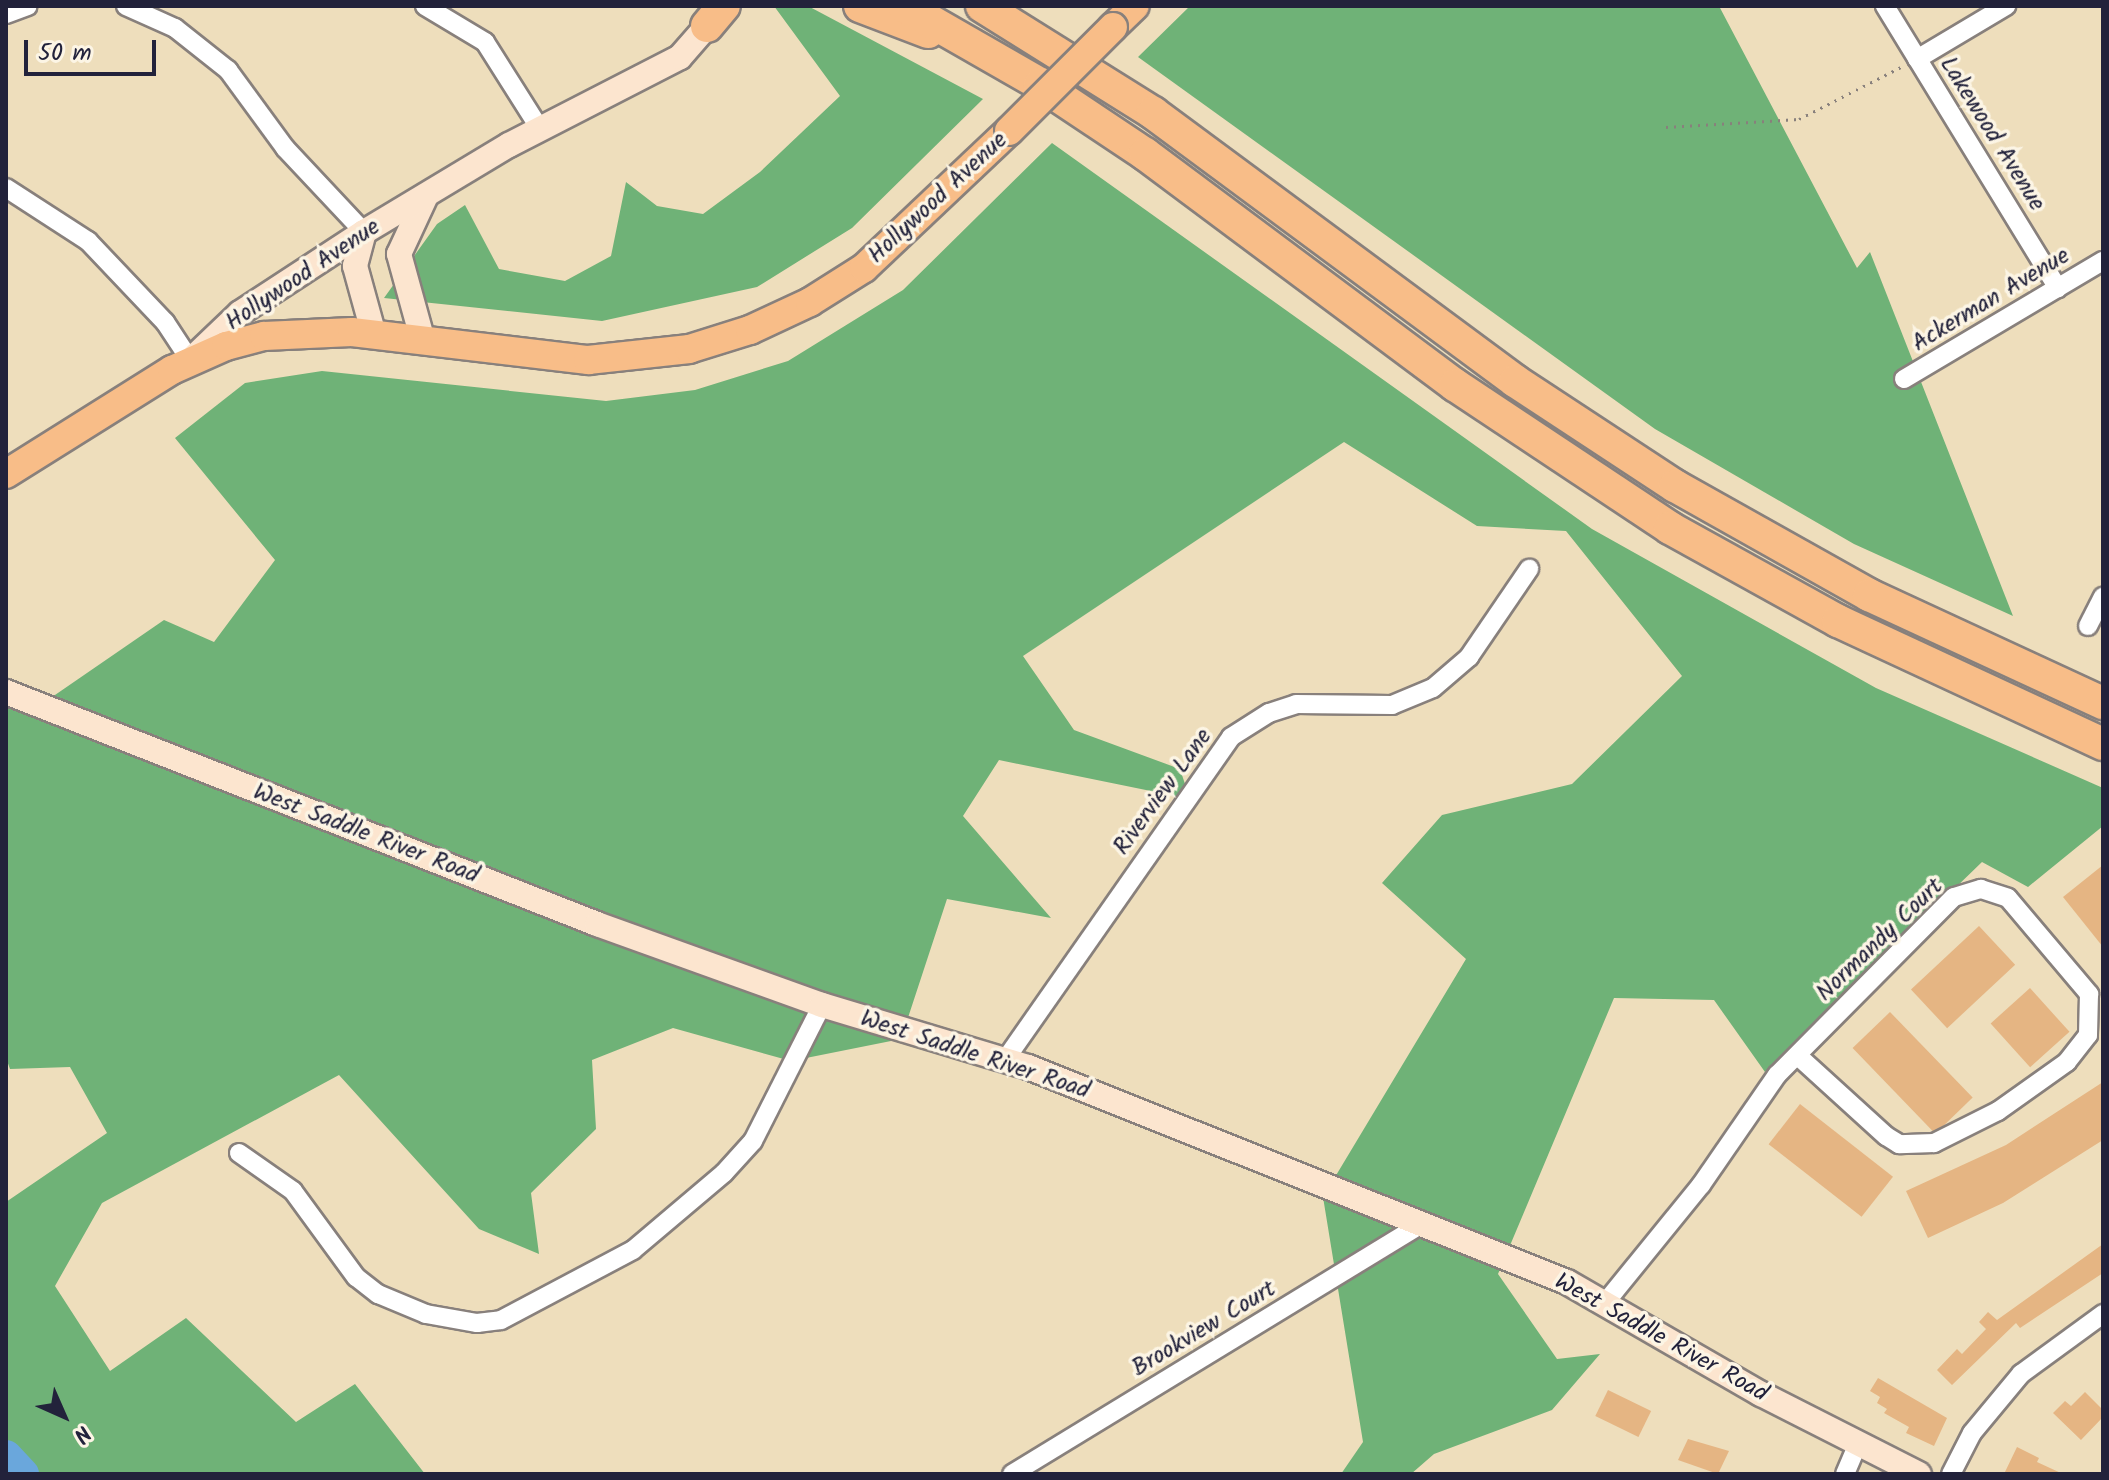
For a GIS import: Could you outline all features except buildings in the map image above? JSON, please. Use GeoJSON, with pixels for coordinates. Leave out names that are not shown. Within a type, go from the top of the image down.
{"type":"FeatureCollection","features":[{"type":"Feature","properties":{"kind":"highway"},"geometry":{"type":"LineString","coordinates":[[860,6],[982,50]]}},
{"type":"Feature","properties":{"kind":"highway"},"geometry":{"type":"LineString","coordinates":[[904,6],[982,50],[1145,154],[1455,385],[1670,528],[1861,633],[2103,744]]}},
{"type":"Feature","properties":{"kind":"highway"},"geometry":{"type":"LineString","coordinates":[[982,6],[1099,78],[1206,150],[1515,381],[1675,486],[1869,595],[2103,703]]}},
{"type":"Feature","properties":{"kind":"highway"},"geometry":{"type":"LineString","coordinates":[[1018,6],[1099,78]]}},
{"type":"Feature","properties":{"kind":"main road","name":"Hollywood Avenue"},"geometry":{"type":"LineString","coordinates":[[6,474],[190,360],[264,336],[330,331],[588,360],[689,349],[750,330],[810,302],[864,268],[1135,6]]}},
{"type":"Feature","properties":{"kind":"street"},"geometry":{"type":"LineString","coordinates":[[6,14],[28,6]]}},
{"type":"Feature","properties":{"kind":"street"},"geometry":{"type":"LineString","coordinates":[[126,6],[175,28],[228,70],[285,148],[364,232],[399,254],[410,221],[429,193]]}},
{"type":"Feature","properties":{"kind":"street"},"geometry":{"type":"LineString","coordinates":[[425,6],[485,42],[540,129]]}},
{"type":"Feature","properties":{"kind":"street","name":"Lakewood Avenue"},"geometry":{"type":"LineString","coordinates":[[1885,6],[2058,288]]}},
{"type":"Feature","properties":{"kind":"street"},"geometry":{"type":"LineString","coordinates":[[1917,59],[2006,6]]}},
{"type":"Feature","properties":{"kind":"street","name":"Hollywood Avenue"},"geometry":{"type":"LineString","coordinates":[[190,360],[240,313],[364,232],[540,129],[680,57],[714,13]]}},
{"type":"Feature","properties":{"kind":"street"},"geometry":{"type":"LineString","coordinates":[[6,188],[88,241],[165,322],[190,360]]}},
{"type":"Feature","properties":{"kind":"street"},"geometry":{"type":"LineString","coordinates":[[364,232],[355,266],[374,335]]}},
{"type":"Feature","properties":{"kind":"street","name":"Hollywood Avenue"},"geometry":{"type":"LineString","coordinates":[[399,254],[423,341]]}},
{"type":"Feature","properties":{"kind":"street","name":"Ackerman Avenue"},"geometry":{"type":"LineString","coordinates":[[1904,379],[2103,261]]}},
{"type":"Feature","properties":{"kind":"street","name":"Riverview Lane"},"geometry":{"type":"LineString","coordinates":[[1005,1060],[1231,737],[1269,713],[1296,704],[1363,708],[1413,700],[1450,677],[1469,657],[1529,569]]}},
{"type":"Feature","properties":{"kind":"street"},"geometry":{"type":"LineString","coordinates":[[2088,626],[2103,597]]}},
{"type":"Feature","properties":{"kind":"street","name":"West Saddle River Road"},"geometry":{"type":"LineString","coordinates":[[6,692],[424,857],[822,1005],[1005,1060],[1567,1282],[1919,1474]]}},
{"type":"Feature","properties":{"kind":"street","name":"Normandy Court"},"geometry":{"type":"LineString","coordinates":[[1605,1303],[1797,1055],[1954,897],[1967,891],[1994,891],[2008,898],[2089,994],[2088,1035],[2067,1062],[1998,1111],[1934,1143],[1899,1144],[1886,1136],[1797,1055]]}},
{"type":"Feature","properties":{"kind":"street"},"geometry":{"type":"LineString","coordinates":[[239,1153],[293,1191],[356,1277],[378,1294],[426,1314],[477,1323],[501,1320],[633,1250],[724,1173],[753,1141],[822,1005]]}},
{"type":"Feature","properties":{"kind":"street","name":"Brookview Court"},"geometry":{"type":"LineString","coordinates":[[1012,1474],[1421,1224]]}},
{"type":"Feature","properties":{"kind":"street"},"geometry":{"type":"LineString","coordinates":[[1951,1474],[1972,1433],[2012,1382],[2103,1314]]}},
{"type":"Feature","properties":{"kind":"street"},"geometry":{"type":"LineString","coordinates":[[1845,1474],[1858,1443]]}},
{"type":"Feature","properties":{"kind":"path"},"geometry":{"type":"LineString","coordinates":[[1666,127],[1799,119],[1917,59]]}},
{"type":"Feature","properties":{"kind":"green space"},"geometry":{"type":"Polygon","coordinates":[[[774,6],[808,6],[983,99],[852,228],[757,287],[602,321],[384,298],[437,224],[465,205],[499,269],[565,281],[611,256],[626,182],[657,206],[703,214],[760,172],[840,96],[774,6]]]}},
{"type":"Feature","properties":{"kind":"green space"},"geometry":{"type":"Polygon","coordinates":[[[1190,6],[1719,6],[1857,268],[1870,252],[2013,616],[1854,544],[1655,429],[1138,57],[1190,6]]]}},
{"type":"Feature","properties":{"kind":"green space"},"geometry":{"type":"Polygon","coordinates":[[[1052,143],[1592,529],[1876,688],[2103,788],[2103,826],[2028,887],[1982,862],[1765,1072],[1714,1000],[1614,998],[1498,1274],[1557,1359],[1600,1354],[1552,1410],[1434,1454],[1411,1474],[1341,1474],[1363,1442],[1323,1197],[1466,959],[1382,883],[1442,815],[1572,784],[1682,676],[1566,531],[1477,526],[1344,442],[1023,656],[1074,730],[1180,769],[1190,799],[999,760],[963,816],[1051,918],[947,899],[901,1039],[791,1061],[673,1028],[592,1060],[596,1129],[531,1193],[539,1254],[479,1229],[339,1075],[102,1203],[55,1286],[110,1371],[186,1318],[296,1422],[355,1384],[425,1474],[6,1474],[6,1202],[107,1133],[70,1067],[10,1069],[6,1058],[6,693],[39,706],[164,620],[214,642],[275,560],[175,438],[245,383],[322,371],[606,401],[695,390],[788,361],[903,290],[1052,143]]]}},
{"type":"Feature","properties":{"kind":"waterway"},"geometry":{"type":"LineString","coordinates":[[6,1456],[23,1474]]}}]}
